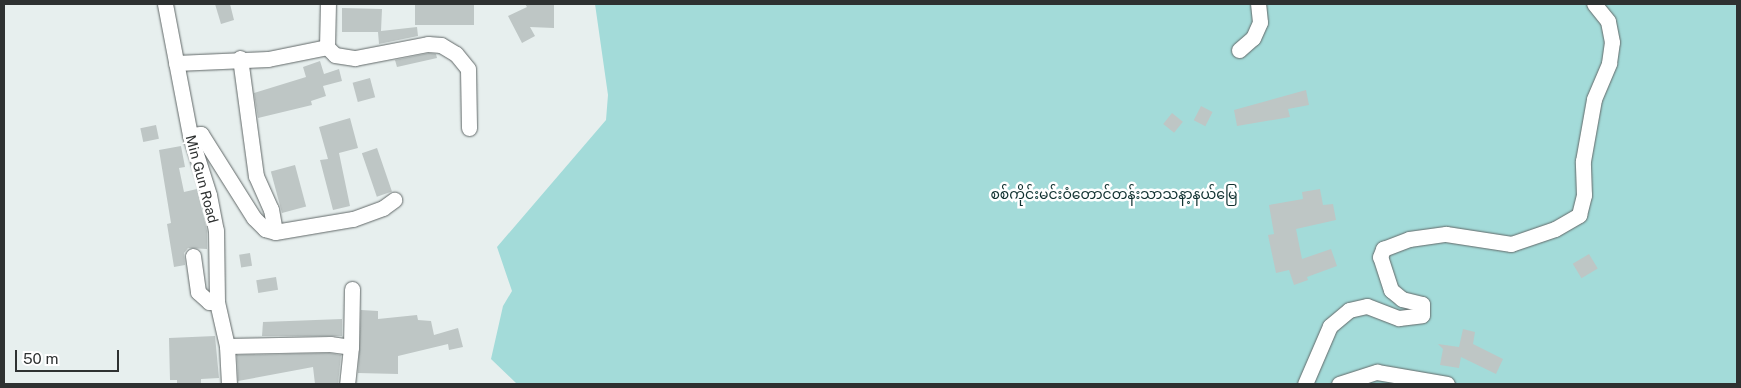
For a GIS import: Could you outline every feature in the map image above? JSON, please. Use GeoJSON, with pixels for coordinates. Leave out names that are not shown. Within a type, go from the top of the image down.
{"type":"FeatureCollection","features":[{"type":"Feature","properties":{"kind":"street","name":"Min Gun Road"},"geometry":{"type":"LineString","coordinates":[[165,4],[190,135],[209,195],[216,230],[217,302],[227,346],[229,384]]}},
{"type":"Feature","properties":{"kind":"street"},"geometry":{"type":"LineString","coordinates":[[328,4],[327,47],[335,55],[355,58],[428,44],[441,45],[456,54],[468,70],[469,128]]}},
{"type":"Feature","properties":{"kind":"street"},"geometry":{"type":"LineString","coordinates":[[1239,50],[1253,38],[1260,22],[1258,4]]}},
{"type":"Feature","properties":{"kind":"street"},"geometry":{"type":"LineString","coordinates":[[1305,384],[1326,332],[1349,310],[1367,306],[1399,318],[1422,315],[1422,304],[1402,299],[1392,290],[1380,257],[1383,249],[1410,239],[1446,234],[1512,244],[1555,229],[1579,216],[1584,195],[1583,161],[1594,99],[1609,63],[1612,42],[1608,21],[1594,4]]}},
{"type":"Feature","properties":{"kind":"street"},"geometry":{"type":"LineString","coordinates":[[176,63],[240,58],[268,59],[327,47]]}},
{"type":"Feature","properties":{"kind":"street"},"geometry":{"type":"LineString","coordinates":[[240,58],[256,176],[271,209],[275,232]]}},
{"type":"Feature","properties":{"kind":"street"},"geometry":{"type":"LineString","coordinates":[[190,135],[201,134],[259,225],[275,232],[353,219],[383,208],[394,200]]}},
{"type":"Feature","properties":{"kind":"street"},"geometry":{"type":"LineString","coordinates":[[193,256],[198,292],[209,302],[217,302]]}},
{"type":"Feature","properties":{"kind":"street"},"geometry":{"type":"LineString","coordinates":[[347,384],[351,348],[352,289]]}},
{"type":"Feature","properties":{"kind":"street"},"geometry":{"type":"LineString","coordinates":[[227,346],[330,344],[351,348]]}},
{"type":"Feature","properties":{"kind":"street"},"geometry":{"type":"LineString","coordinates":[[1339,384],[1377,372],[1447,384]]}},
{"type":"Feature","properties":{"kind":"green space","name":"စစ်ကိုင်းမင်းဝံတောင်တန်းသာသနာ့နယ်မြေ"},"geometry":{"type":"Polygon","coordinates":[[[595,4],[1737,4],[1737,384],[517,384],[491,359],[503,306],[512,291],[497,247],[606,120],[608,95],[595,4]]]}},
{"type":"Feature","properties":{"kind":"building"},"geometry":{"type":"Polygon","coordinates":[[[215,4],[230,4],[234,20],[221,24],[215,4]]]}},
{"type":"Feature","properties":{"kind":"building"},"geometry":{"type":"Polygon","coordinates":[[[415,4],[474,4],[474,25],[415,25],[415,4]]]}},
{"type":"Feature","properties":{"kind":"building"},"geometry":{"type":"Polygon","coordinates":[[[525,4],[554,4],[554,28],[530,27],[535,36],[522,43],[508,16],[527,7],[525,4]]]}},
{"type":"Feature","properties":{"kind":"building"},"geometry":{"type":"Polygon","coordinates":[[[342,8],[382,9],[381,31],[417,27],[418,36],[379,44],[378,32],[342,32],[342,8]]]}},
{"type":"Feature","properties":{"kind":"building"},"geometry":{"type":"Polygon","coordinates":[[[429,53],[436,54],[437,58],[397,67],[395,60],[429,53]]]}},
{"type":"Feature","properties":{"kind":"building"},"geometry":{"type":"Polygon","coordinates":[[[320,61],[324,74],[339,69],[342,81],[323,86],[326,96],[311,101],[312,105],[258,118],[254,93],[306,77],[303,67],[320,61]]]}},
{"type":"Feature","properties":{"kind":"building"},"geometry":{"type":"Polygon","coordinates":[[[370,78],[375,97],[358,102],[353,83],[370,78]]]}},
{"type":"Feature","properties":{"kind":"building"},"geometry":{"type":"Polygon","coordinates":[[[1306,90],[1309,105],[1288,109],[1290,117],[1237,126],[1234,110],[1306,90]]]}},
{"type":"Feature","properties":{"kind":"building"},"geometry":{"type":"Polygon","coordinates":[[[1201,106],[1213,112],[1205,126],[1194,120],[1201,106]]]}},
{"type":"Feature","properties":{"kind":"building"},"geometry":{"type":"Polygon","coordinates":[[[1172,113],[1183,122],[1174,133],[1163,124],[1172,113]]]}},
{"type":"Feature","properties":{"kind":"building"},"geometry":{"type":"Polygon","coordinates":[[[350,118],[358,148],[339,153],[350,206],[333,210],[320,160],[328,159],[319,127],[350,118]]]}},
{"type":"Feature","properties":{"kind":"building"},"geometry":{"type":"Polygon","coordinates":[[[156,125],[159,139],[143,142],[140,128],[156,125]]]}},
{"type":"Feature","properties":{"kind":"building"},"geometry":{"type":"Polygon","coordinates":[[[181,146],[185,167],[179,168],[184,192],[197,189],[207,231],[207,249],[188,248],[184,253],[185,265],[174,267],[167,224],[171,223],[159,150],[181,146]]]}},
{"type":"Feature","properties":{"kind":"building"},"geometry":{"type":"Polygon","coordinates":[[[377,148],[392,191],[377,197],[362,153],[377,148]]]}},
{"type":"Feature","properties":{"kind":"building"},"geometry":{"type":"Polygon","coordinates":[[[295,165],[306,207],[282,213],[271,171],[295,165]]]}},
{"type":"Feature","properties":{"kind":"building"},"geometry":{"type":"Polygon","coordinates":[[[1320,189],[1323,205],[1333,204],[1336,220],[1296,229],[1302,259],[1331,249],[1337,266],[1307,277],[1308,280],[1294,285],[1289,270],[1276,273],[1268,235],[1274,234],[1269,205],[1303,199],[1302,192],[1320,189]]]}},
{"type":"Feature","properties":{"kind":"building"},"geometry":{"type":"Polygon","coordinates":[[[250,253],[252,266],[241,268],[239,255],[250,253]]]}},
{"type":"Feature","properties":{"kind":"building"},"geometry":{"type":"Polygon","coordinates":[[[1589,254],[1598,269],[1581,278],[1573,264],[1589,254]]]}},
{"type":"Feature","properties":{"kind":"building"},"geometry":{"type":"Polygon","coordinates":[[[276,277],[278,290],[258,293],[256,280],[276,277]]]}},
{"type":"Feature","properties":{"kind":"building"},"geometry":{"type":"Polygon","coordinates":[[[361,310],[378,311],[378,319],[417,315],[418,320],[431,321],[434,335],[458,328],[463,347],[449,350],[448,344],[398,356],[398,374],[358,373],[361,310]]]}},
{"type":"Feature","properties":{"kind":"building"},"geometry":{"type":"Polygon","coordinates":[[[342,319],[342,336],[262,336],[263,322],[342,319]]]}},
{"type":"Feature","properties":{"kind":"building"},"geometry":{"type":"Polygon","coordinates":[[[1463,329],[1475,332],[1473,344],[1503,359],[1496,374],[1461,357],[1459,368],[1440,365],[1443,349],[1438,344],[1459,347],[1463,329]]]}},
{"type":"Feature","properties":{"kind":"building"},"geometry":{"type":"Polygon","coordinates":[[[215,336],[219,378],[201,379],[201,384],[177,384],[177,380],[170,380],[169,338],[215,336]]]}},
{"type":"Feature","properties":{"kind":"building"},"geometry":{"type":"Polygon","coordinates":[[[329,353],[341,355],[338,384],[315,384],[313,367],[238,381],[237,355],[329,353]]]}}]}
